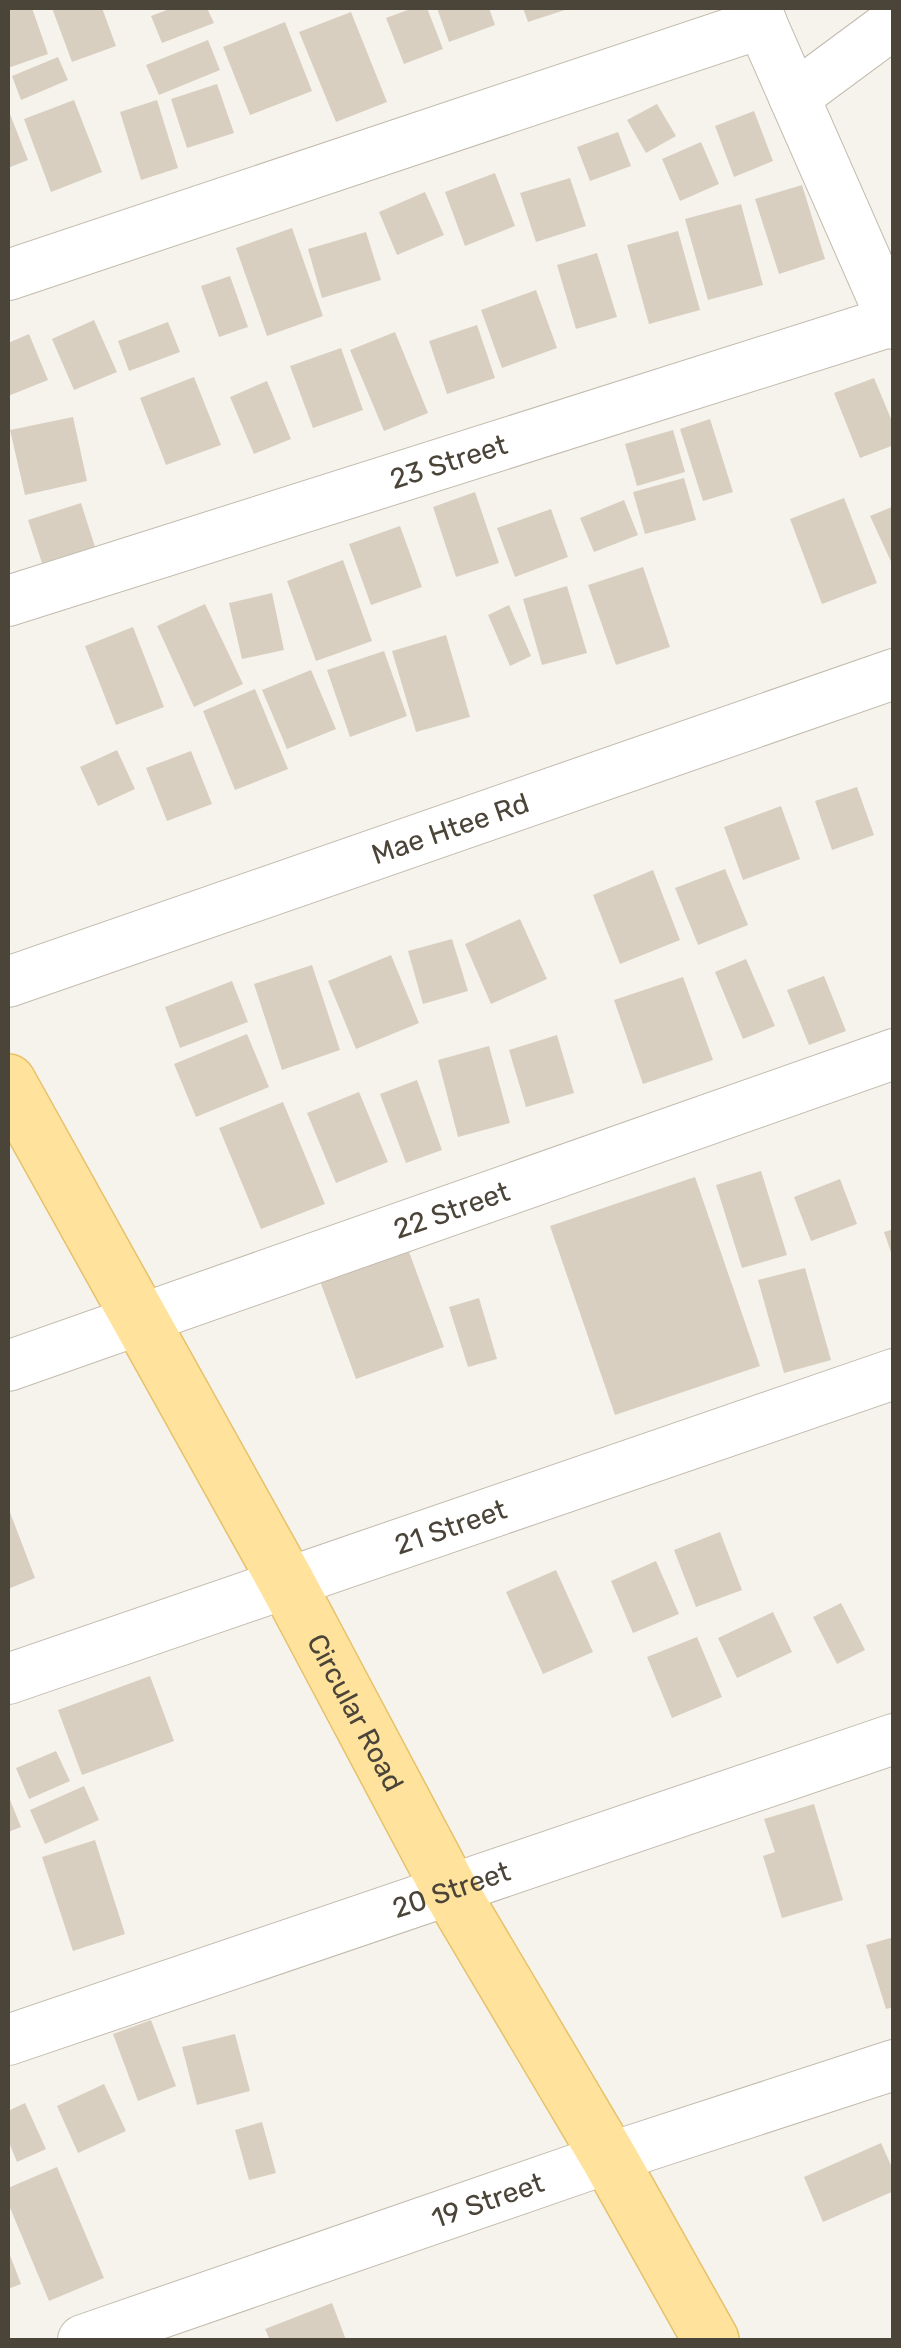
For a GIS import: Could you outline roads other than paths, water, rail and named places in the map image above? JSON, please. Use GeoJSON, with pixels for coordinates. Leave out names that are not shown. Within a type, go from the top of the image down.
{"type":"FeatureCollection","features":[{"type":"Feature","properties":{"kind":"main road","name":"Circular Road"},"geometry":{"type":"LineString","coordinates":[[8,1082],[138,1323],[288,1583],[450,1890],[610,2158],[711,2340]]}},
{"type":"Feature","properties":{"kind":"street"},"geometry":{"type":"LineString","coordinates":[[8,275],[758,15],[893,322]]}},
{"type":"Feature","properties":{"kind":"street"},"geometry":{"type":"LineString","coordinates":[[794,97],[894,23]]}},
{"type":"Feature","properties":{"kind":"street","name":"23 Street"},"geometry":{"type":"LineString","coordinates":[[8,602],[893,322]]}},
{"type":"Feature","properties":{"kind":"street","name":"Mae Htee Rd"},"geometry":{"type":"LineString","coordinates":[[8,982],[894,674]]}},
{"type":"Feature","properties":{"kind":"street","name":"22 Street"},"geometry":{"type":"LineString","coordinates":[[8,1366],[894,1054]]}},
{"type":"Feature","properties":{"kind":"street","name":"21 Street"},"geometry":{"type":"LineString","coordinates":[[8,1679],[894,1374]]}},
{"type":"Feature","properties":{"kind":"street","name":"20 Street"},"geometry":{"type":"LineString","coordinates":[[8,2040],[894,1739]]}},
{"type":"Feature","properties":{"kind":"street","name":"19 Street"},"geometry":{"type":"LineString","coordinates":[[83,2340],[610,2158],[894,2065]]}}]}
